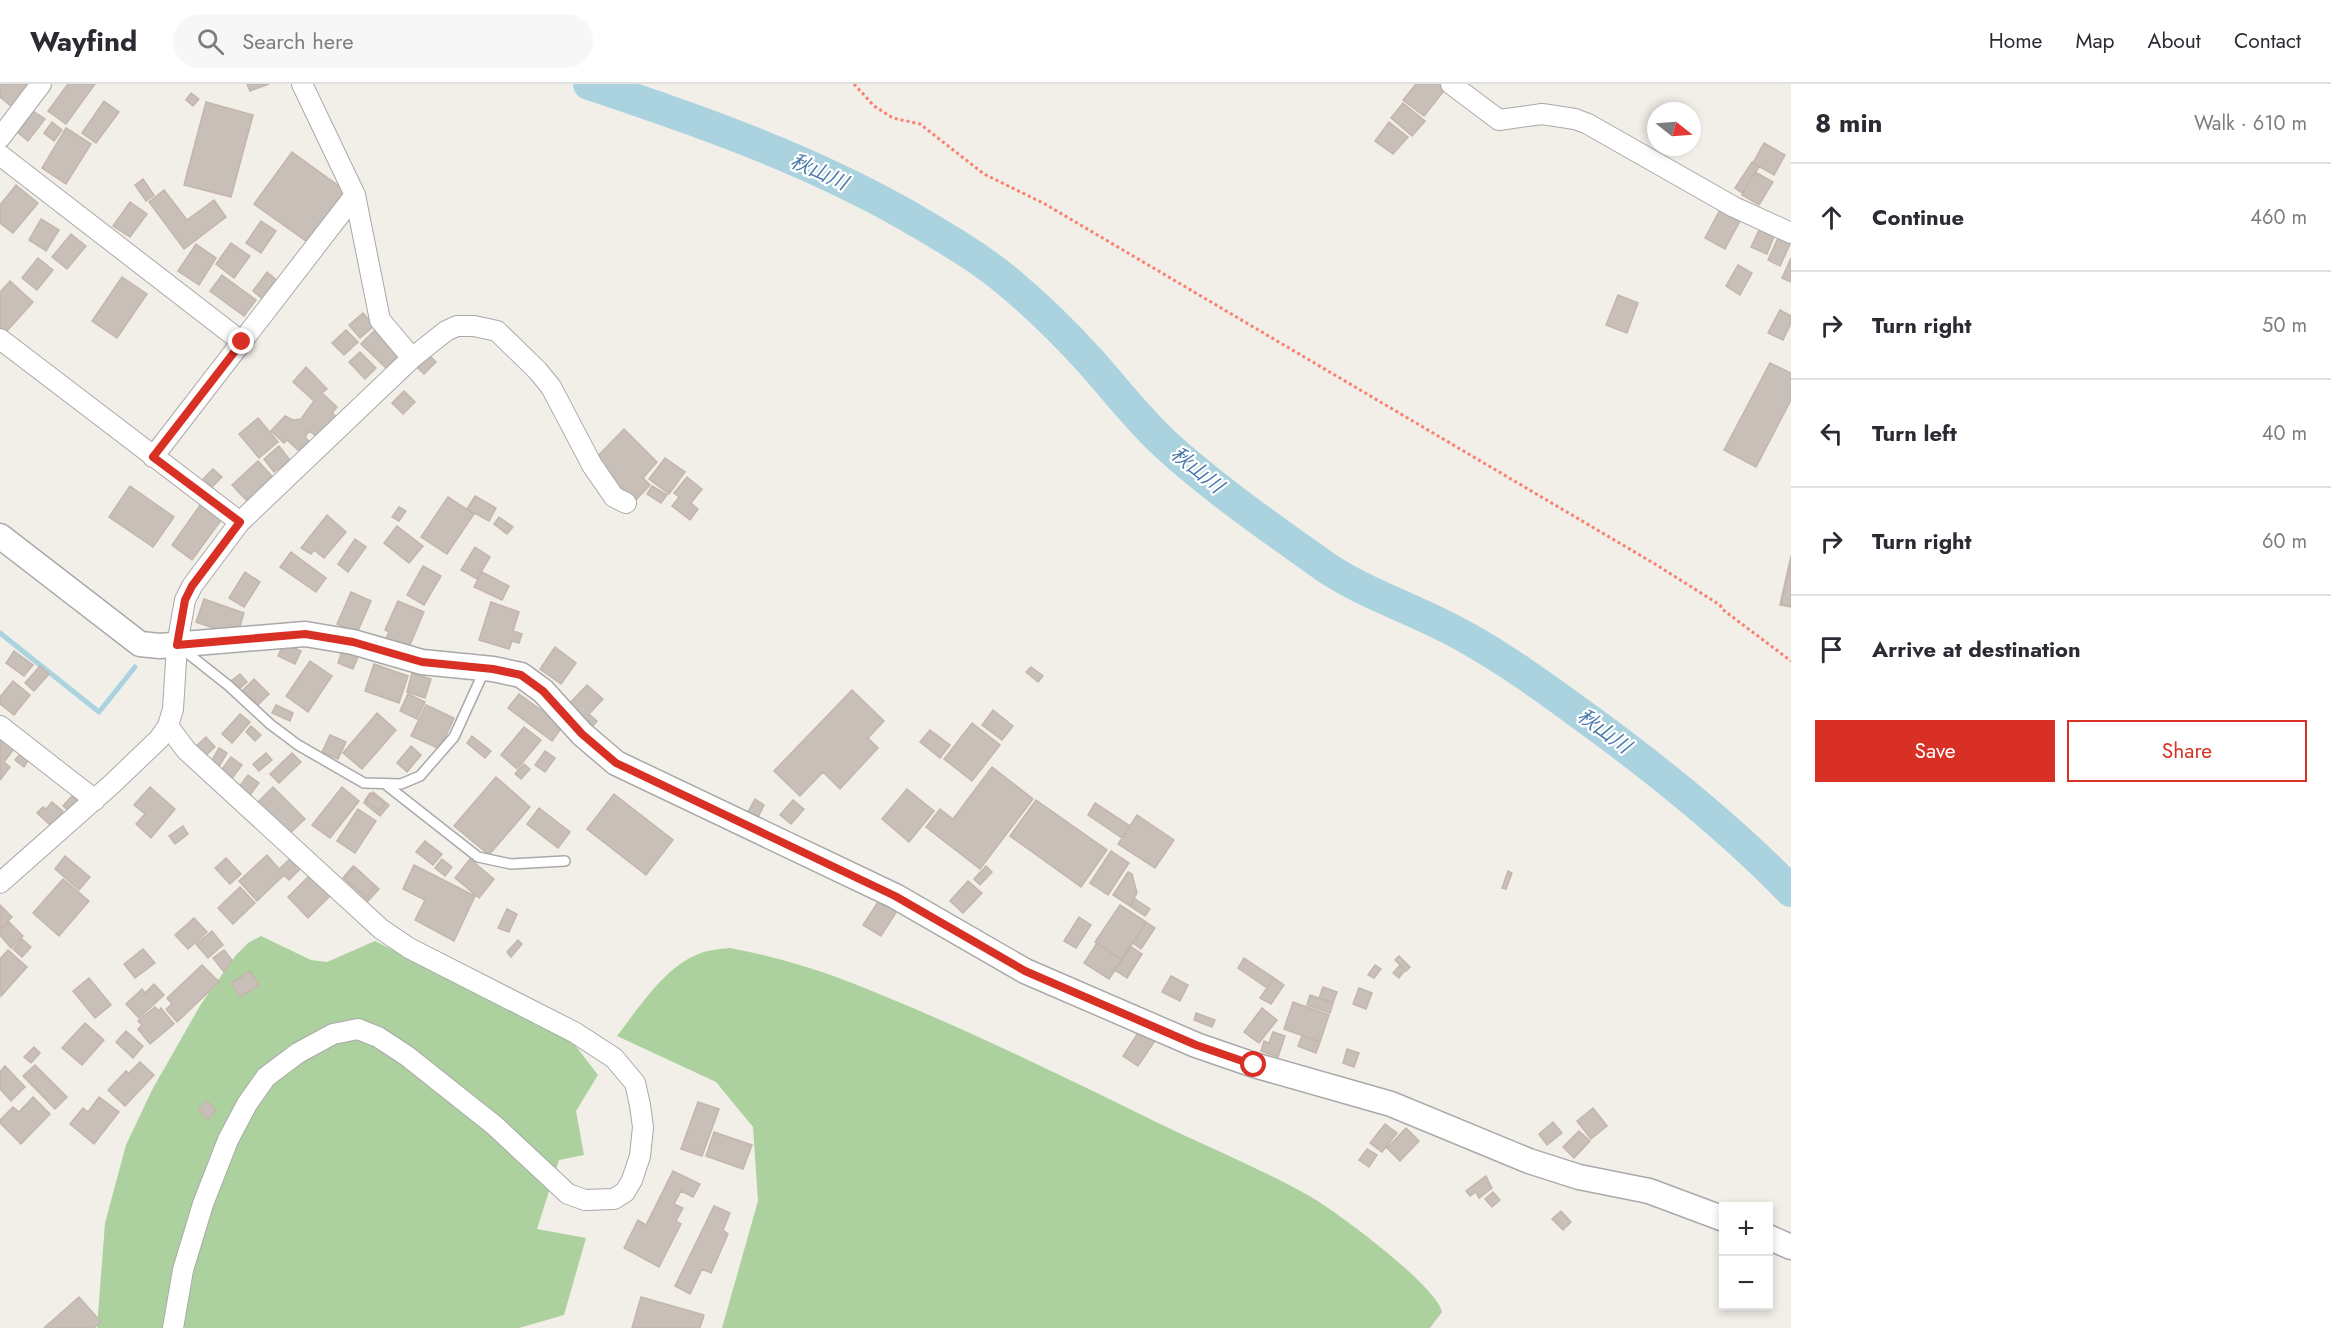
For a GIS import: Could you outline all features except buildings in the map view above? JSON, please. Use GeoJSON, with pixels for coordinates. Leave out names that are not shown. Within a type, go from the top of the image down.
{"type":"FeatureCollection","features":[{"type":"Feature","properties":{"kind":"street"},"geometry":{"type":"LineString","coordinates":[[0,138],[41,84]]}},
{"type":"Feature","properties":{"kind":"street"},"geometry":{"type":"LineString","coordinates":[[302,84],[355,195],[380,320],[412,358]]}},
{"type":"Feature","properties":{"kind":"street"},"geometry":{"type":"LineString","coordinates":[[1450,84],[1499,120],[1542,114],[1575,119],[1588,124],[1734,207],[1791,233]]}},
{"type":"Feature","properties":{"kind":"street"},"geometry":{"type":"LineString","coordinates":[[0,155],[242,342]]}},
{"type":"Feature","properties":{"kind":"street"},"geometry":{"type":"LineString","coordinates":[[153,457],[355,195]]}},
{"type":"Feature","properties":{"kind":"street"},"geometry":{"type":"LineString","coordinates":[[0,883],[95,800],[159,739],[168,726],[173,709],[177,645],[185,600],[192,586],[240,522],[412,358],[446,331],[458,326],[474,326],[497,332],[551,387],[592,465],[614,497],[626,503]]}},
{"type":"Feature","properties":{"kind":"street"},"geometry":{"type":"LineString","coordinates":[[0,339],[240,522]]}},
{"type":"Feature","properties":{"kind":"street"},"geometry":{"type":"LineString","coordinates":[[0,536],[140,644],[177,645],[305,634],[353,642],[422,662],[485,668],[521,675],[543,691],[582,734],[616,763],[895,896],[1025,971],[1196,1045],[1254,1065],[1391,1104],[1529,1161],[1579,1177],[1649,1191],[1719,1217]]}},
{"type":"Feature","properties":{"kind":"street"},"geometry":{"type":"LineString","coordinates":[[0,726],[95,800]]}},
{"type":"Feature","properties":{"kind":"street"},"geometry":{"type":"LineString","coordinates":[[168,726],[186,750],[381,929],[409,948],[574,1032],[614,1058],[635,1083],[643,1127],[640,1156],[625,1192],[614,1199],[585,1200],[568,1194],[494,1125],[407,1056],[378,1037],[358,1029],[333,1034],[298,1053],[266,1077],[247,1104],[228,1140],[203,1204],[183,1270],[173,1328]]}},
{"type":"Feature","properties":{"kind":"street"},"geometry":{"type":"LineString","coordinates":[[1773,1239],[1791,1247]]}},
{"type":"Feature","properties":{"kind":"lane"},"geometry":{"type":"LineString","coordinates":[[177,645],[298,745],[364,783],[401,784],[420,776],[454,737],[485,668]]}},
{"type":"Feature","properties":{"kind":"lane"},"geometry":{"type":"LineString","coordinates":[[385,784],[477,857],[511,864],[566,861]]}},
{"type":"Feature","properties":{"kind":"path"},"geometry":{"type":"LineString","coordinates":[[854,84],[874,106],[893,117],[920,124],[984,174],[1045,204],[1664,570],[1720,605],[1722,609],[1791,661]]}},
{"type":"Feature","properties":{"kind":"green space"},"geometry":{"type":"Polygon","coordinates":[[[261,936],[311,960],[327,962],[375,941],[571,1040],[598,1075],[576,1111],[584,1155],[559,1160],[537,1229],[586,1238],[564,1315],[519,1328],[97,1328],[105,1223],[126,1145],[152,1090],[201,1004],[236,955],[248,943],[261,936]]]}},
{"type":"Feature","properties":{"kind":"green space"},"geometry":{"type":"Polygon","coordinates":[[[730,948],[772,957],[826,973],[880,994],[1039,1065],[1273,1177],[1324,1205],[1384,1250],[1423,1285],[1436,1300],[1442,1312],[1430,1328],[722,1328],[758,1201],[753,1127],[716,1082],[617,1036],[652,991],[672,970],[698,954],[730,948]]]}},
{"type":"Feature","properties":{"kind":"waterway","name":"秋山川"},"geometry":{"type":"LineString","coordinates":[[589,84],[752,142],[831,176],[870,195],[956,244],[1001,276],[1048,317],[1155,434],[1220,490],[1335,573],[1483,647],[1544,688],[1668,780],[1743,845],[1791,891]]}},
{"type":"Feature","properties":{"kind":"waterway"},"geometry":{"type":"LineString","coordinates":[[0,633],[99,712],[135,667]]}},
{"type":"Feature","properties":{"kind":"route"},"geometry":{"type":"LineString","coordinates":[[242,342],[153,457],[240,522],[192,586],[181,612],[177,645],[305,634],[353,642],[422,662],[493,669],[521,675],[543,691],[582,734],[616,763],[895,896],[1025,971],[1196,1045],[1254,1065]]}}]}
